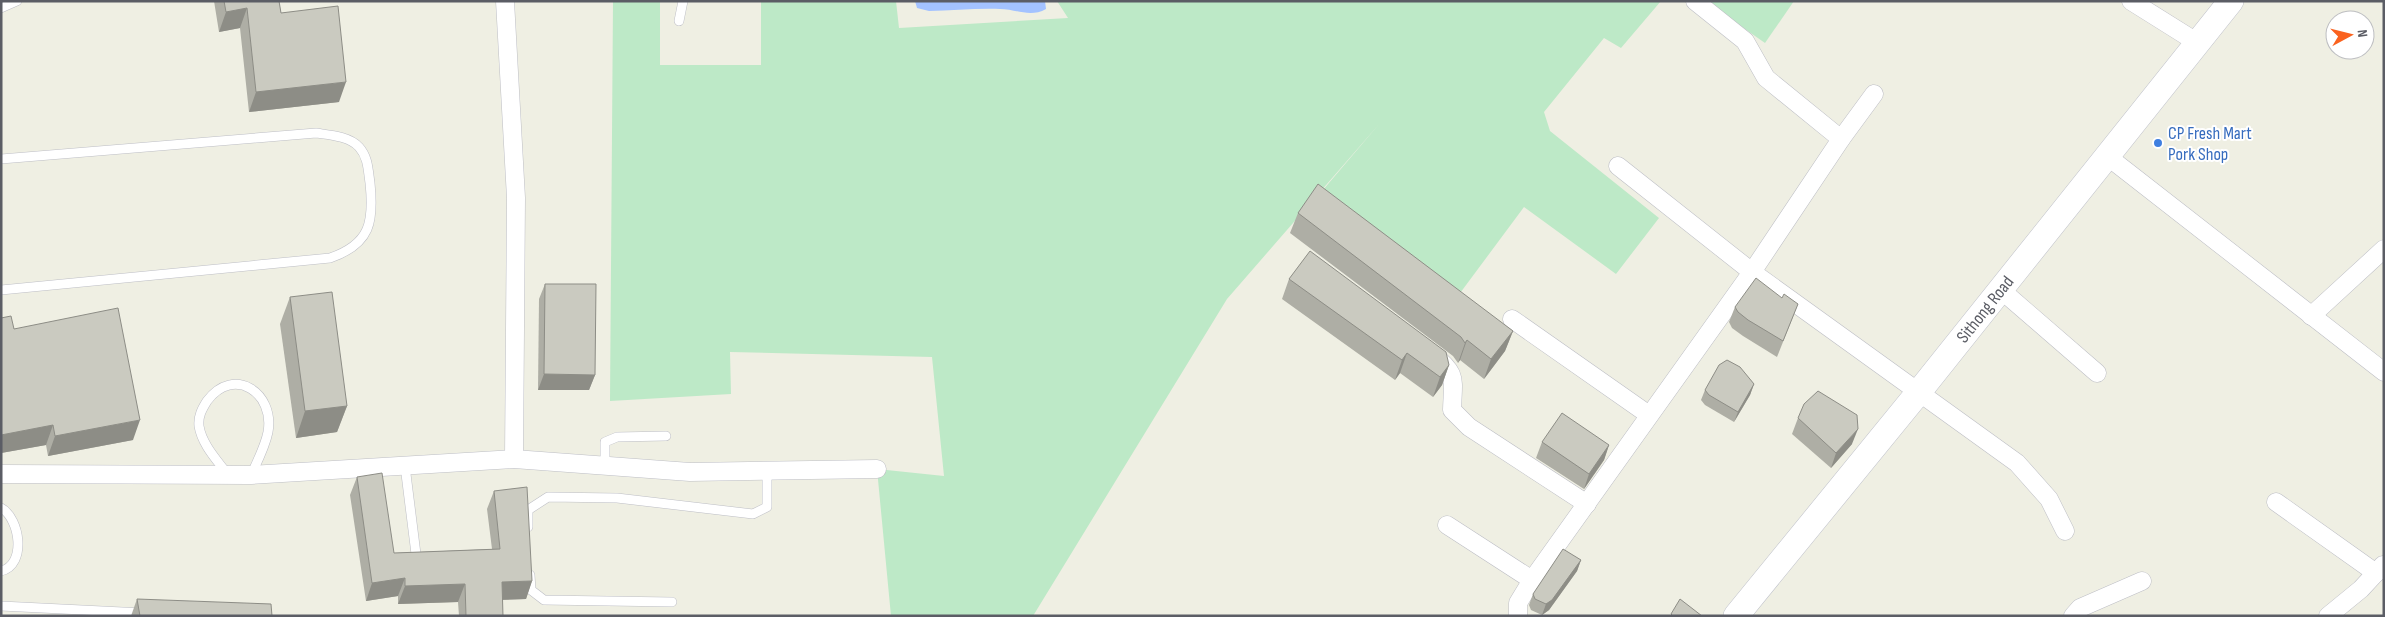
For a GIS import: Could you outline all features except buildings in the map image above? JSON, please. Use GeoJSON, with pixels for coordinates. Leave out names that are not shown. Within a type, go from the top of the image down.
{"type":"FeatureCollection","features":[{"type":"Feature","properties":{"kind":"main road","name":"Sithong Road"},"geometry":{"type":"LineString","coordinates":[[1736,616],[1918,393],[2231,1]]}},
{"type":"Feature","properties":{"kind":"street"},"geometry":{"type":"LineString","coordinates":[[505,1],[516,198],[514,459]]}},
{"type":"Feature","properties":{"kind":"street"},"geometry":{"type":"LineString","coordinates":[[1695,1],[1745,41],[1766,78],[1841,139]]}},
{"type":"Feature","properties":{"kind":"street"},"geometry":{"type":"LineString","coordinates":[[2131,1],[2198,43]]}},
{"type":"Feature","properties":{"kind":"street"},"geometry":{"type":"LineString","coordinates":[[1518,616],[1518,603],[1532,580],[1752,272],[1841,139],[1874,94]]}},
{"type":"Feature","properties":{"kind":"street"},"geometry":{"type":"LineString","coordinates":[[2107,156],[2384,372]]}},
{"type":"Feature","properties":{"kind":"street"},"geometry":{"type":"LineString","coordinates":[[1618,166],[1752,272],[2017,463],[2049,499],[2065,531]]}},
{"type":"Feature","properties":{"kind":"street"},"geometry":{"type":"LineString","coordinates":[[2311,316],[2384,249]]}},
{"type":"Feature","properties":{"kind":"street"},"geometry":{"type":"LineString","coordinates":[[2000,289],[2097,373]]}},
{"type":"Feature","properties":{"kind":"street"},"geometry":{"type":"LineString","coordinates":[[1512,319],[1649,415]]}},
{"type":"Feature","properties":{"kind":"street"},"geometry":{"type":"LineString","coordinates":[[1416,342],[1447,365],[1453,377],[1452,410],[1469,427],[1587,504]]}},
{"type":"Feature","properties":{"kind":"street"},"geometry":{"type":"LineString","coordinates":[[1,474],[228,476],[514,459],[605,464],[690,472],[876,469]]}},
{"type":"Feature","properties":{"kind":"street"},"geometry":{"type":"LineString","coordinates":[[2276,502],[2380,569],[2361,589],[2328,616]]}},
{"type":"Feature","properties":{"kind":"street"},"geometry":{"type":"LineString","coordinates":[[1447,524],[1532,580]]}},
{"type":"Feature","properties":{"kind":"street"},"geometry":{"type":"LineString","coordinates":[[2073,616],[2080,608],[2142,581]]}},
{"type":"Feature","properties":{"kind":"lane"},"geometry":{"type":"LineString","coordinates":[[1,8],[17,1]]}},
{"type":"Feature","properties":{"kind":"lane"},"geometry":{"type":"LineString","coordinates":[[679,21],[682,1]]}},
{"type":"Feature","properties":{"kind":"lane"},"geometry":{"type":"LineString","coordinates":[[1,159],[316,133],[346,138],[358,146],[367,160],[373,209],[371,223],[364,235],[344,253],[330,258],[1,290]]}},
{"type":"Feature","properties":{"kind":"lane"},"geometry":{"type":"LineString","coordinates":[[228,476],[204,440],[199,424],[200,415],[213,394],[227,385],[239,384],[247,386],[255,392],[263,402],[268,420],[266,439],[251,475]]}},
{"type":"Feature","properties":{"kind":"lane"},"geometry":{"type":"LineString","coordinates":[[605,464],[605,442],[616,437],[666,436]]}},
{"type":"Feature","properties":{"kind":"lane"},"geometry":{"type":"LineString","coordinates":[[405,466],[417,565]]}},
{"type":"Feature","properties":{"kind":"lane"},"geometry":{"type":"LineString","coordinates":[[528,538],[528,510],[548,497],[617,498],[753,514],[767,507],[767,470]]}},
{"type":"Feature","properties":{"kind":"lane"},"geometry":{"type":"LineString","coordinates":[[1,508],[13,520],[19,553],[13,565],[8,570],[1,571]]}},
{"type":"Feature","properties":{"kind":"lane"},"geometry":{"type":"LineString","coordinates":[[529,565],[531,590],[544,600],[672,602]]}},
{"type":"Feature","properties":{"kind":"lane"},"geometry":{"type":"LineString","coordinates":[[1,606],[149,613]]}},
{"type":"Feature","properties":{"kind":"green space"},"geometry":{"type":"Polygon","coordinates":[[[613,1],[660,1],[660,65],[761,65],[761,1],[896,1],[899,28],[1068,18],[1057,1],[1661,1],[1621,48],[1604,38],[1544,112],[1550,131],[1659,218],[1616,274],[1524,207],[1449,308],[1311,204],[1380,123],[1227,299],[1033,616],[891,616],[877,469],[944,476],[932,357],[730,352],[731,394],[610,401],[613,1]]]}},
{"type":"Feature","properties":{"kind":"green space"},"geometry":{"type":"Polygon","coordinates":[[[1705,1],[1794,1],[1765,43],[1705,1]]]}},
{"type":"Feature","properties":{"kind":"water"},"geometry":{"type":"Polygon","coordinates":[[[915,1],[1045,1],[1046,9],[1034,13],[1006,9],[929,11],[917,8],[915,1]]]}},
{"type":"Feature","properties":{"kind":"place","name":"CP Fresh Mart Pork Shop"},"geometry":{"type":"Point","coordinates":[2158,143]}}]}
